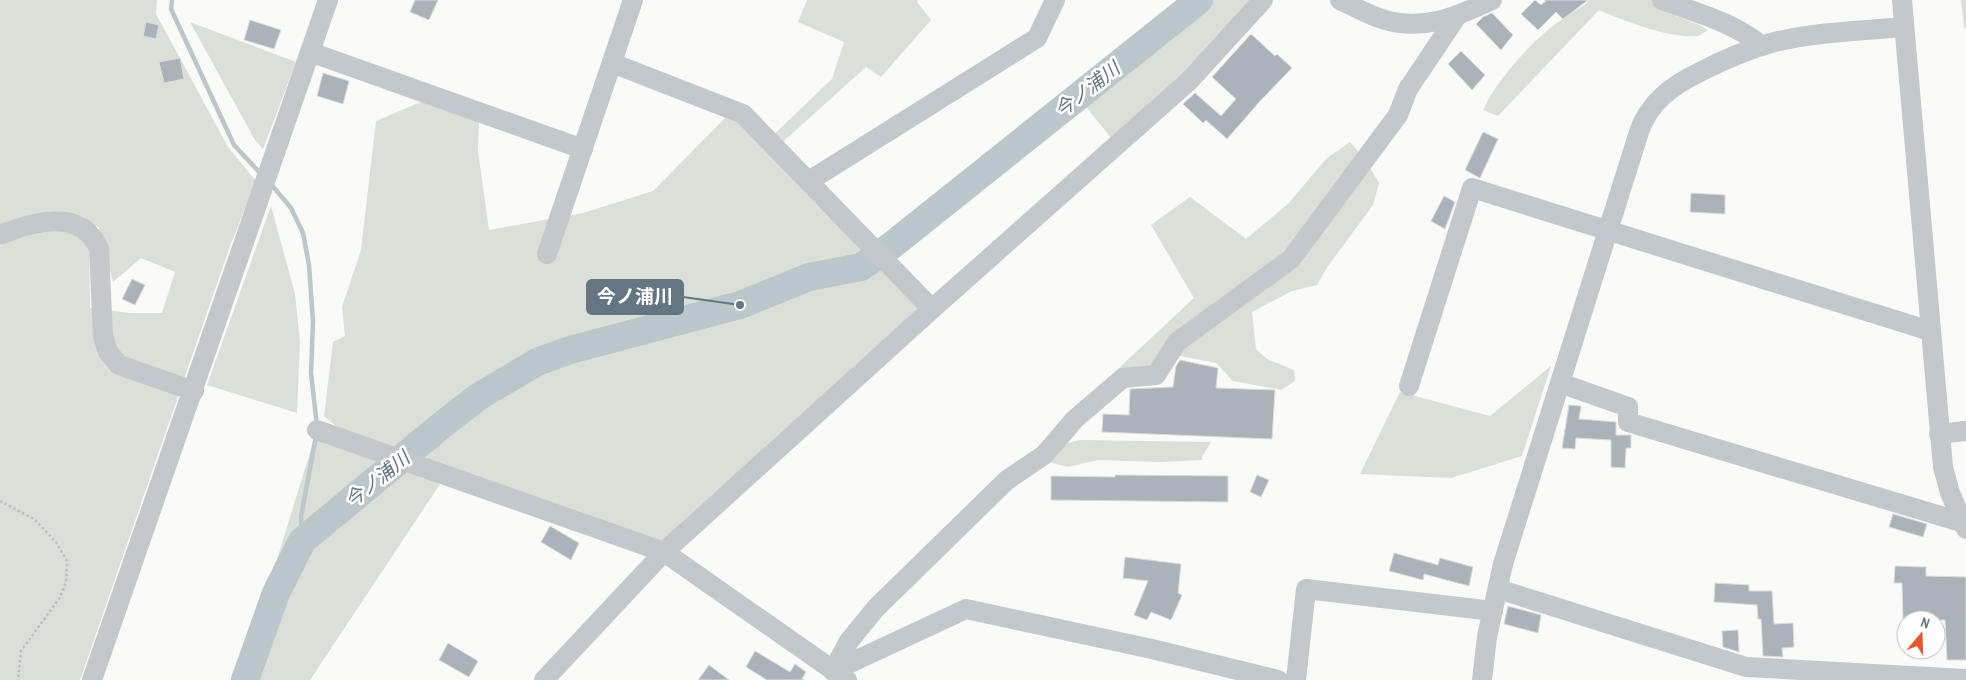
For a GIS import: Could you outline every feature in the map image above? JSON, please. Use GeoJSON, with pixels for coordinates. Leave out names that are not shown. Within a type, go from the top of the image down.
{"type":"FeatureCollection","features":[{"type":"Feature","properties":{"kind":"street"},"geometry":{"type":"LineString","coordinates":[[92,680],[194,391],[328,0]]}},
{"type":"Feature","properties":{"kind":"street"},"geometry":{"type":"LineString","coordinates":[[547,254],[633,0]]}},
{"type":"Feature","properties":{"kind":"street"},"geometry":{"type":"LineString","coordinates":[[809,182],[1037,38],[1054,0]]}},
{"type":"Feature","properties":{"kind":"street"},"geometry":{"type":"LineString","coordinates":[[544,680],[664,552],[932,309],[1188,81],[1263,0]]}},
{"type":"Feature","properties":{"kind":"street"},"geometry":{"type":"LineString","coordinates":[[1340,0],[1381,19],[1403,24],[1426,23],[1457,16],[1492,0]]}},
{"type":"Feature","properties":{"kind":"street"},"geometry":{"type":"LineString","coordinates":[[1662,0],[1728,24],[1746,33],[1762,46]]}},
{"type":"Feature","properties":{"kind":"street"},"geometry":{"type":"LineString","coordinates":[[1902,0],[1939,434],[1950,493],[1965,526]]}},
{"type":"Feature","properties":{"kind":"street"},"geometry":{"type":"LineString","coordinates":[[840,675],[849,641],[876,608],[1007,480],[1044,456],[1075,419],[1123,378],[1156,376],[1177,342],[1291,260],[1398,115],[1408,89],[1457,16]]}},
{"type":"Feature","properties":{"kind":"street"},"geometry":{"type":"LineString","coordinates":[[1482,680],[1492,611],[1517,520],[1607,230],[1642,124],[1652,106],[1666,92],[1685,79],[1728,58],[1762,46],[1812,36],[1904,27]]}},
{"type":"Feature","properties":{"kind":"street"},"geometry":{"type":"LineString","coordinates":[[310,52],[583,150]]}},
{"type":"Feature","properties":{"kind":"street"},"geometry":{"type":"LineString","coordinates":[[612,63],[743,114],[932,309]]}},
{"type":"Feature","properties":{"kind":"street"},"geometry":{"type":"LineString","coordinates":[[1409,386],[1472,188],[1930,331]]}},
{"type":"Feature","properties":{"kind":"street"},"geometry":{"type":"LineString","coordinates":[[0,235],[27,224],[54,220],[81,227],[94,237],[99,249],[103,336],[108,352],[119,365],[194,391]]}},
{"type":"Feature","properties":{"kind":"street"},"geometry":{"type":"LineString","coordinates":[[1560,383],[1628,407],[1628,422],[1965,526]]}},
{"type":"Feature","properties":{"kind":"street"},"geometry":{"type":"LineString","coordinates":[[317,430],[664,552],[840,675]]}},
{"type":"Feature","properties":{"kind":"street"},"geometry":{"type":"LineString","coordinates":[[1939,434],[1966,431]]}},
{"type":"Feature","properties":{"kind":"street"},"geometry":{"type":"LineString","coordinates":[[1296,680],[1306,589],[1492,611]]}},
{"type":"Feature","properties":{"kind":"street"},"geometry":{"type":"LineString","coordinates":[[1498,589],[1746,667],[1966,679]]}},
{"type":"Feature","properties":{"kind":"street"},"geometry":{"type":"LineString","coordinates":[[840,675],[966,609],[1152,649],[1278,680]]}},
{"type":"Feature","properties":{"kind":"path"},"geometry":{"type":"LineString","coordinates":[[0,500],[34,519],[56,542],[67,560],[66,583],[59,599],[21,651],[18,680]]}},
{"type":"Feature","properties":{"kind":"shaded area"},"geometry":{"type":"Polygon","coordinates":[[[0,0],[157,0],[156,14],[228,147],[256,181],[230,246],[80,680],[0,680],[0,246],[37,228],[69,231],[89,243],[90,308],[130,313],[162,313],[175,272],[141,258],[113,282],[99,227],[43,213],[0,227],[0,0]]]}},
{"type":"Feature","properties":{"kind":"shaded area"},"geometry":{"type":"Polygon","coordinates":[[[807,0],[918,0],[917,2],[931,20],[881,77],[866,67],[776,148],[768,140],[832,79],[844,42],[798,22],[807,0]]]}},
{"type":"Feature","properties":{"kind":"shaded area"},"geometry":{"type":"Polygon","coordinates":[[[1184,0],[1263,0],[1117,145],[1073,91],[1184,0]]]}},
{"type":"Feature","properties":{"kind":"shaded area"},"geometry":{"type":"Polygon","coordinates":[[[1588,0],[1652,0],[1676,16],[1708,30],[1698,36],[1675,35],[1634,24],[1599,10],[1498,116],[1483,110],[1495,88],[1530,47],[1562,19],[1586,4],[1588,0]]]}},
{"type":"Feature","properties":{"kind":"shaded area"},"geometry":{"type":"Polygon","coordinates":[[[1961,0],[1966,0],[1966,29],[1964,27],[1961,0]]]}},
{"type":"Feature","properties":{"kind":"shaded area"},"geometry":{"type":"Polygon","coordinates":[[[190,22],[296,62],[263,149],[255,140],[190,22]]]}},
{"type":"Feature","properties":{"kind":"shaded area"},"geometry":{"type":"Polygon","coordinates":[[[435,96],[479,121],[478,151],[489,230],[583,213],[653,191],[733,110],[932,309],[664,552],[446,475],[310,680],[235,680],[270,582],[317,430],[358,444],[324,416],[333,342],[345,336],[342,307],[361,250],[376,121],[435,96]]]}},
{"type":"Feature","properties":{"kind":"shaded area"},"geometry":{"type":"Polygon","coordinates":[[[1350,142],[1365,159],[1379,183],[1373,205],[1328,266],[1317,285],[1292,291],[1252,312],[1256,349],[1267,359],[1294,370],[1295,381],[1281,390],[1233,381],[1216,363],[1170,354],[1149,371],[1075,409],[1194,298],[1151,225],[1190,197],[1246,239],[1288,204],[1327,158],[1350,142]]]}},
{"type":"Feature","properties":{"kind":"shaded area"},"geometry":{"type":"Polygon","coordinates":[[[271,206],[295,294],[300,342],[297,413],[207,385],[271,206]]]}},
{"type":"Feature","properties":{"kind":"shaded area"},"geometry":{"type":"Polygon","coordinates":[[[1551,366],[1522,456],[1451,478],[1360,474],[1400,392],[1490,416],[1551,366]]]}},
{"type":"Feature","properties":{"kind":"shaded area"},"geometry":{"type":"Polygon","coordinates":[[[1080,440],[1211,442],[1202,460],[1160,462],[1098,460],[1068,467],[1038,459],[1051,447],[1080,440]]]}},
{"type":"Feature","properties":{"kind":"building"},"geometry":{"type":"Polygon","coordinates":[[[415,0],[438,0],[429,20],[410,12],[415,0]]]}},
{"type":"Feature","properties":{"kind":"building"},"geometry":{"type":"Polygon","coordinates":[[[1535,0],[1541,5],[1546,1],[1544,0],[1588,0],[1563,19],[1556,12],[1538,30],[1521,14],[1535,0]]]}},
{"type":"Feature","properties":{"kind":"building"},"geometry":{"type":"Polygon","coordinates":[[[1492,13],[1513,35],[1501,50],[1476,24],[1483,17],[1492,13]]]}},
{"type":"Feature","properties":{"kind":"building"},"geometry":{"type":"Polygon","coordinates":[[[250,20],[281,30],[274,49],[244,40],[250,20]]]}},
{"type":"Feature","properties":{"kind":"building"},"geometry":{"type":"Polygon","coordinates":[[[146,22],[159,25],[156,39],[143,36],[146,22]]]}},
{"type":"Feature","properties":{"kind":"building"},"geometry":{"type":"Polygon","coordinates":[[[1251,34],[1275,56],[1277,54],[1292,68],[1227,139],[1206,120],[1203,123],[1183,104],[1195,93],[1221,116],[1236,99],[1212,77],[1251,34]]]}},
{"type":"Feature","properties":{"kind":"building"},"geometry":{"type":"Polygon","coordinates":[[[1461,51],[1485,75],[1472,90],[1448,64],[1461,51]]]}},
{"type":"Feature","properties":{"kind":"building"},"geometry":{"type":"Polygon","coordinates":[[[180,58],[184,79],[164,83],[159,62],[180,58]]]}},
{"type":"Feature","properties":{"kind":"building"},"geometry":{"type":"Polygon","coordinates":[[[323,73],[349,81],[343,104],[317,96],[323,73]]]}},
{"type":"Feature","properties":{"kind":"building"},"geometry":{"type":"Polygon","coordinates":[[[1483,132],[1498,139],[1480,178],[1465,170],[1483,132]]]}},
{"type":"Feature","properties":{"kind":"building"},"geometry":{"type":"Polygon","coordinates":[[[1691,193],[1725,195],[1725,214],[1690,212],[1691,193]]]}},
{"type":"Feature","properties":{"kind":"building"},"geometry":{"type":"Polygon","coordinates":[[[1444,196],[1455,202],[1445,229],[1431,221],[1444,196]]]}},
{"type":"Feature","properties":{"kind":"building"},"geometry":{"type":"Polygon","coordinates":[[[132,279],[145,285],[135,305],[122,299],[132,279]]]}},
{"type":"Feature","properties":{"kind":"building"},"geometry":{"type":"Polygon","coordinates":[[[1180,360],[1218,368],[1216,388],[1275,390],[1272,439],[1102,432],[1103,414],[1129,415],[1130,389],[1173,387],[1176,366],[1180,360]]]}},
{"type":"Feature","properties":{"kind":"building"},"geometry":{"type":"Polygon","coordinates":[[[1569,405],[1581,406],[1579,419],[1616,422],[1616,435],[1631,435],[1631,448],[1626,448],[1625,468],[1611,467],[1611,440],[1576,438],[1575,449],[1562,448],[1569,405]]]}},
{"type":"Feature","properties":{"kind":"building"},"geometry":{"type":"Polygon","coordinates":[[[1115,475],[1228,476],[1228,502],[1051,500],[1051,476],[1115,477],[1115,475]]]}},
{"type":"Feature","properties":{"kind":"building"},"geometry":{"type":"Polygon","coordinates":[[[1257,475],[1269,480],[1261,497],[1250,492],[1257,475]]]}},
{"type":"Feature","properties":{"kind":"building"},"geometry":{"type":"Polygon","coordinates":[[[1893,514],[1927,524],[1923,537],[1889,527],[1893,514]]]}},
{"type":"Feature","properties":{"kind":"building"},"geometry":{"type":"Polygon","coordinates":[[[550,526],[579,543],[571,560],[541,542],[550,526]]]}},
{"type":"Feature","properties":{"kind":"building"},"geometry":{"type":"Polygon","coordinates":[[[1394,553],[1438,565],[1440,558],[1473,567],[1469,586],[1424,574],[1423,580],[1389,571],[1394,553]]]}},
{"type":"Feature","properties":{"kind":"building"},"geometry":{"type":"Polygon","coordinates":[[[1125,557],[1181,564],[1178,593],[1182,595],[1171,620],[1151,612],[1147,620],[1134,615],[1148,581],[1123,578],[1125,557]]]}},
{"type":"Feature","properties":{"kind":"building"},"geometry":{"type":"Polygon","coordinates":[[[1895,566],[1926,567],[1926,576],[1966,577],[1966,660],[1947,660],[1946,610],[1903,610],[1902,583],[1894,583],[1895,566]]]}},
{"type":"Feature","properties":{"kind":"building"},"geometry":{"type":"Polygon","coordinates":[[[1715,583],[1749,585],[1749,591],[1772,591],[1774,624],[1793,623],[1794,647],[1782,648],[1783,657],[1763,656],[1761,619],[1758,619],[1757,605],[1714,602],[1715,583]]]}},
{"type":"Feature","properties":{"kind":"building"},"geometry":{"type":"Polygon","coordinates":[[[1508,606],[1541,615],[1538,633],[1504,624],[1508,606]]]}},
{"type":"Feature","properties":{"kind":"building"},"geometry":{"type":"Polygon","coordinates":[[[1738,630],[1739,652],[1723,647],[1722,631],[1738,630]]]}},
{"type":"Feature","properties":{"kind":"building"},"geometry":{"type":"Polygon","coordinates":[[[448,643],[478,661],[469,677],[439,660],[448,643]]]}},
{"type":"Feature","properties":{"kind":"building"},"geometry":{"type":"Polygon","coordinates":[[[755,651],[790,672],[795,664],[806,672],[802,679],[804,680],[767,680],[746,667],[755,651]]]}},
{"type":"Feature","properties":{"kind":"building"},"geometry":{"type":"Polygon","coordinates":[[[709,665],[729,680],[698,680],[709,665]]]}},
{"type":"Feature","properties":{"kind":"waterway"},"geometry":{"type":"LineString","coordinates":[[172,0],[171,9],[234,145],[261,174]]}},
{"type":"Feature","properties":{"kind":"waterway","name":"今ノ浦川"},"geometry":{"type":"LineString","coordinates":[[245,680],[276,593],[302,541],[478,397],[537,362],[570,350],[740,305],[809,277],[861,267],[891,246],[1199,0]]}},
{"type":"Feature","properties":{"kind":"waterway"},"geometry":{"type":"LineString","coordinates":[[270,183],[291,208],[303,233],[309,265],[313,322],[311,373],[317,426]]}},
{"type":"Feature","properties":{"kind":"waterway"},"geometry":{"type":"LineString","coordinates":[[302,541],[301,517],[316,436]]}},
{"type":"Feature","properties":{"kind":"place","name":"今ノ浦川"},"geometry":{"type":"Point","coordinates":[740,305]}}]}
